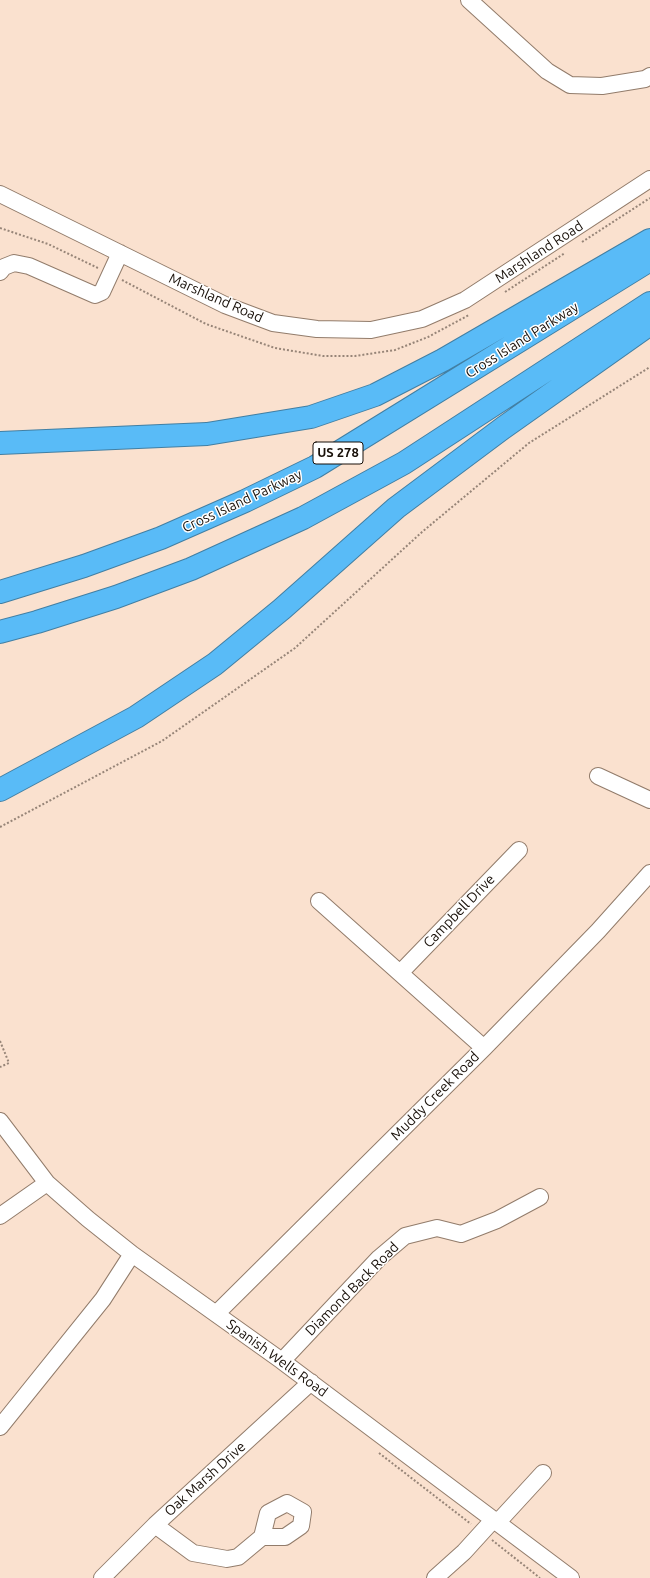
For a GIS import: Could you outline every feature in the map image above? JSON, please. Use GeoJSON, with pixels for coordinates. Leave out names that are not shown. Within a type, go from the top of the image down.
{"type":"FeatureCollection","features":[{"type":"Feature","properties":{"kind":"highway"},"geometry":{"type":"LineString","coordinates":[[0,443],[206,434],[311,417],[375,395],[443,360],[650,240]]}},
{"type":"Feature","properties":{"kind":"highway","name":"Cross Island Parkway"},"geometry":{"type":"LineString","coordinates":[[0,592],[84,566],[162,538],[315,468],[650,260]]}},
{"type":"Feature","properties":{"kind":"highway","name":"US 278"},"geometry":{"type":"LineString","coordinates":[[0,632],[38,622],[116,597],[191,569],[303,518],[404,463],[650,303]]}},
{"type":"Feature","properties":{"kind":"highway"},"geometry":{"type":"LineString","coordinates":[[0,790],[136,717],[215,664],[282,609],[396,508],[503,428],[650,324]]}},
{"type":"Feature","properties":{"kind":"street"},"geometry":{"type":"LineString","coordinates":[[469,0],[547,71],[570,85],[602,86],[645,79],[650,76]]}},
{"type":"Feature","properties":{"kind":"street","name":"Marshland Road"},"geometry":{"type":"LineString","coordinates":[[0,194],[225,305],[273,323],[317,330],[371,330],[422,319],[465,300],[650,179]]}},
{"type":"Feature","properties":{"kind":"street"},"geometry":{"type":"LineString","coordinates":[[0,272],[4,267],[14,263],[29,266],[95,295],[102,292],[120,253]]}},
{"type":"Feature","properties":{"kind":"street"},"geometry":{"type":"LineString","coordinates":[[598,776],[650,800]]}},
{"type":"Feature","properties":{"kind":"street","name":"Campbell Drive"},"geometry":{"type":"LineString","coordinates":[[400,973],[519,850]]}},
{"type":"Feature","properties":{"kind":"street","name":"Muddy Creek Road"},"geometry":{"type":"LineString","coordinates":[[216,1314],[484,1048],[598,931],[650,873]]}},
{"type":"Feature","properties":{"kind":"street"},"geometry":{"type":"LineString","coordinates":[[319,901],[484,1048]]}},
{"type":"Feature","properties":{"kind":"street","name":"Spanish Wells Road"},"geometry":{"type":"LineString","coordinates":[[0,1121],[47,1183],[88,1219],[132,1254],[311,1382],[571,1578]]}},
{"type":"Feature","properties":{"kind":"street"},"geometry":{"type":"LineString","coordinates":[[0,1216],[47,1183]]}},
{"type":"Feature","properties":{"kind":"street","name":"Diamond Back Road"},"geometry":{"type":"LineString","coordinates":[[282,1361],[379,1258],[405,1236],[437,1228],[462,1234],[498,1220],[540,1197]]}},
{"type":"Feature","properties":{"kind":"street"},"geometry":{"type":"LineString","coordinates":[[0,1427],[103,1299],[132,1254]]}},
{"type":"Feature","properties":{"kind":"street","name":"Oak Marsh Drive"},"geometry":{"type":"LineString","coordinates":[[102,1578],[155,1525],[311,1382]]}},
{"type":"Feature","properties":{"kind":"street"},"geometry":{"type":"LineString","coordinates":[[435,1578],[464,1552],[543,1473]]}},
{"type":"Feature","properties":{"kind":"street"},"geometry":{"type":"LineString","coordinates":[[155,1525],[193,1553],[227,1559],[238,1558],[262,1537]]}},
{"type":"Feature","properties":{"kind":"path"},"geometry":{"type":"LineString","coordinates":[[581,242],[650,198]]}},
{"type":"Feature","properties":{"kind":"path"},"geometry":{"type":"LineString","coordinates":[[0,228],[48,244],[110,274],[206,324],[275,348],[323,356],[355,356],[395,350],[428,337],[471,314]]}},
{"type":"Feature","properties":{"kind":"path"},"geometry":{"type":"LineString","coordinates":[[501,295],[569,250]]}},
{"type":"Feature","properties":{"kind":"path"},"geometry":{"type":"LineString","coordinates":[[0,827],[162,741],[289,652],[422,532],[530,443],[650,367]]}},
{"type":"Feature","properties":{"kind":"path"},"geometry":{"type":"LineString","coordinates":[[0,1041],[9,1063],[0,1067]]}}]}
